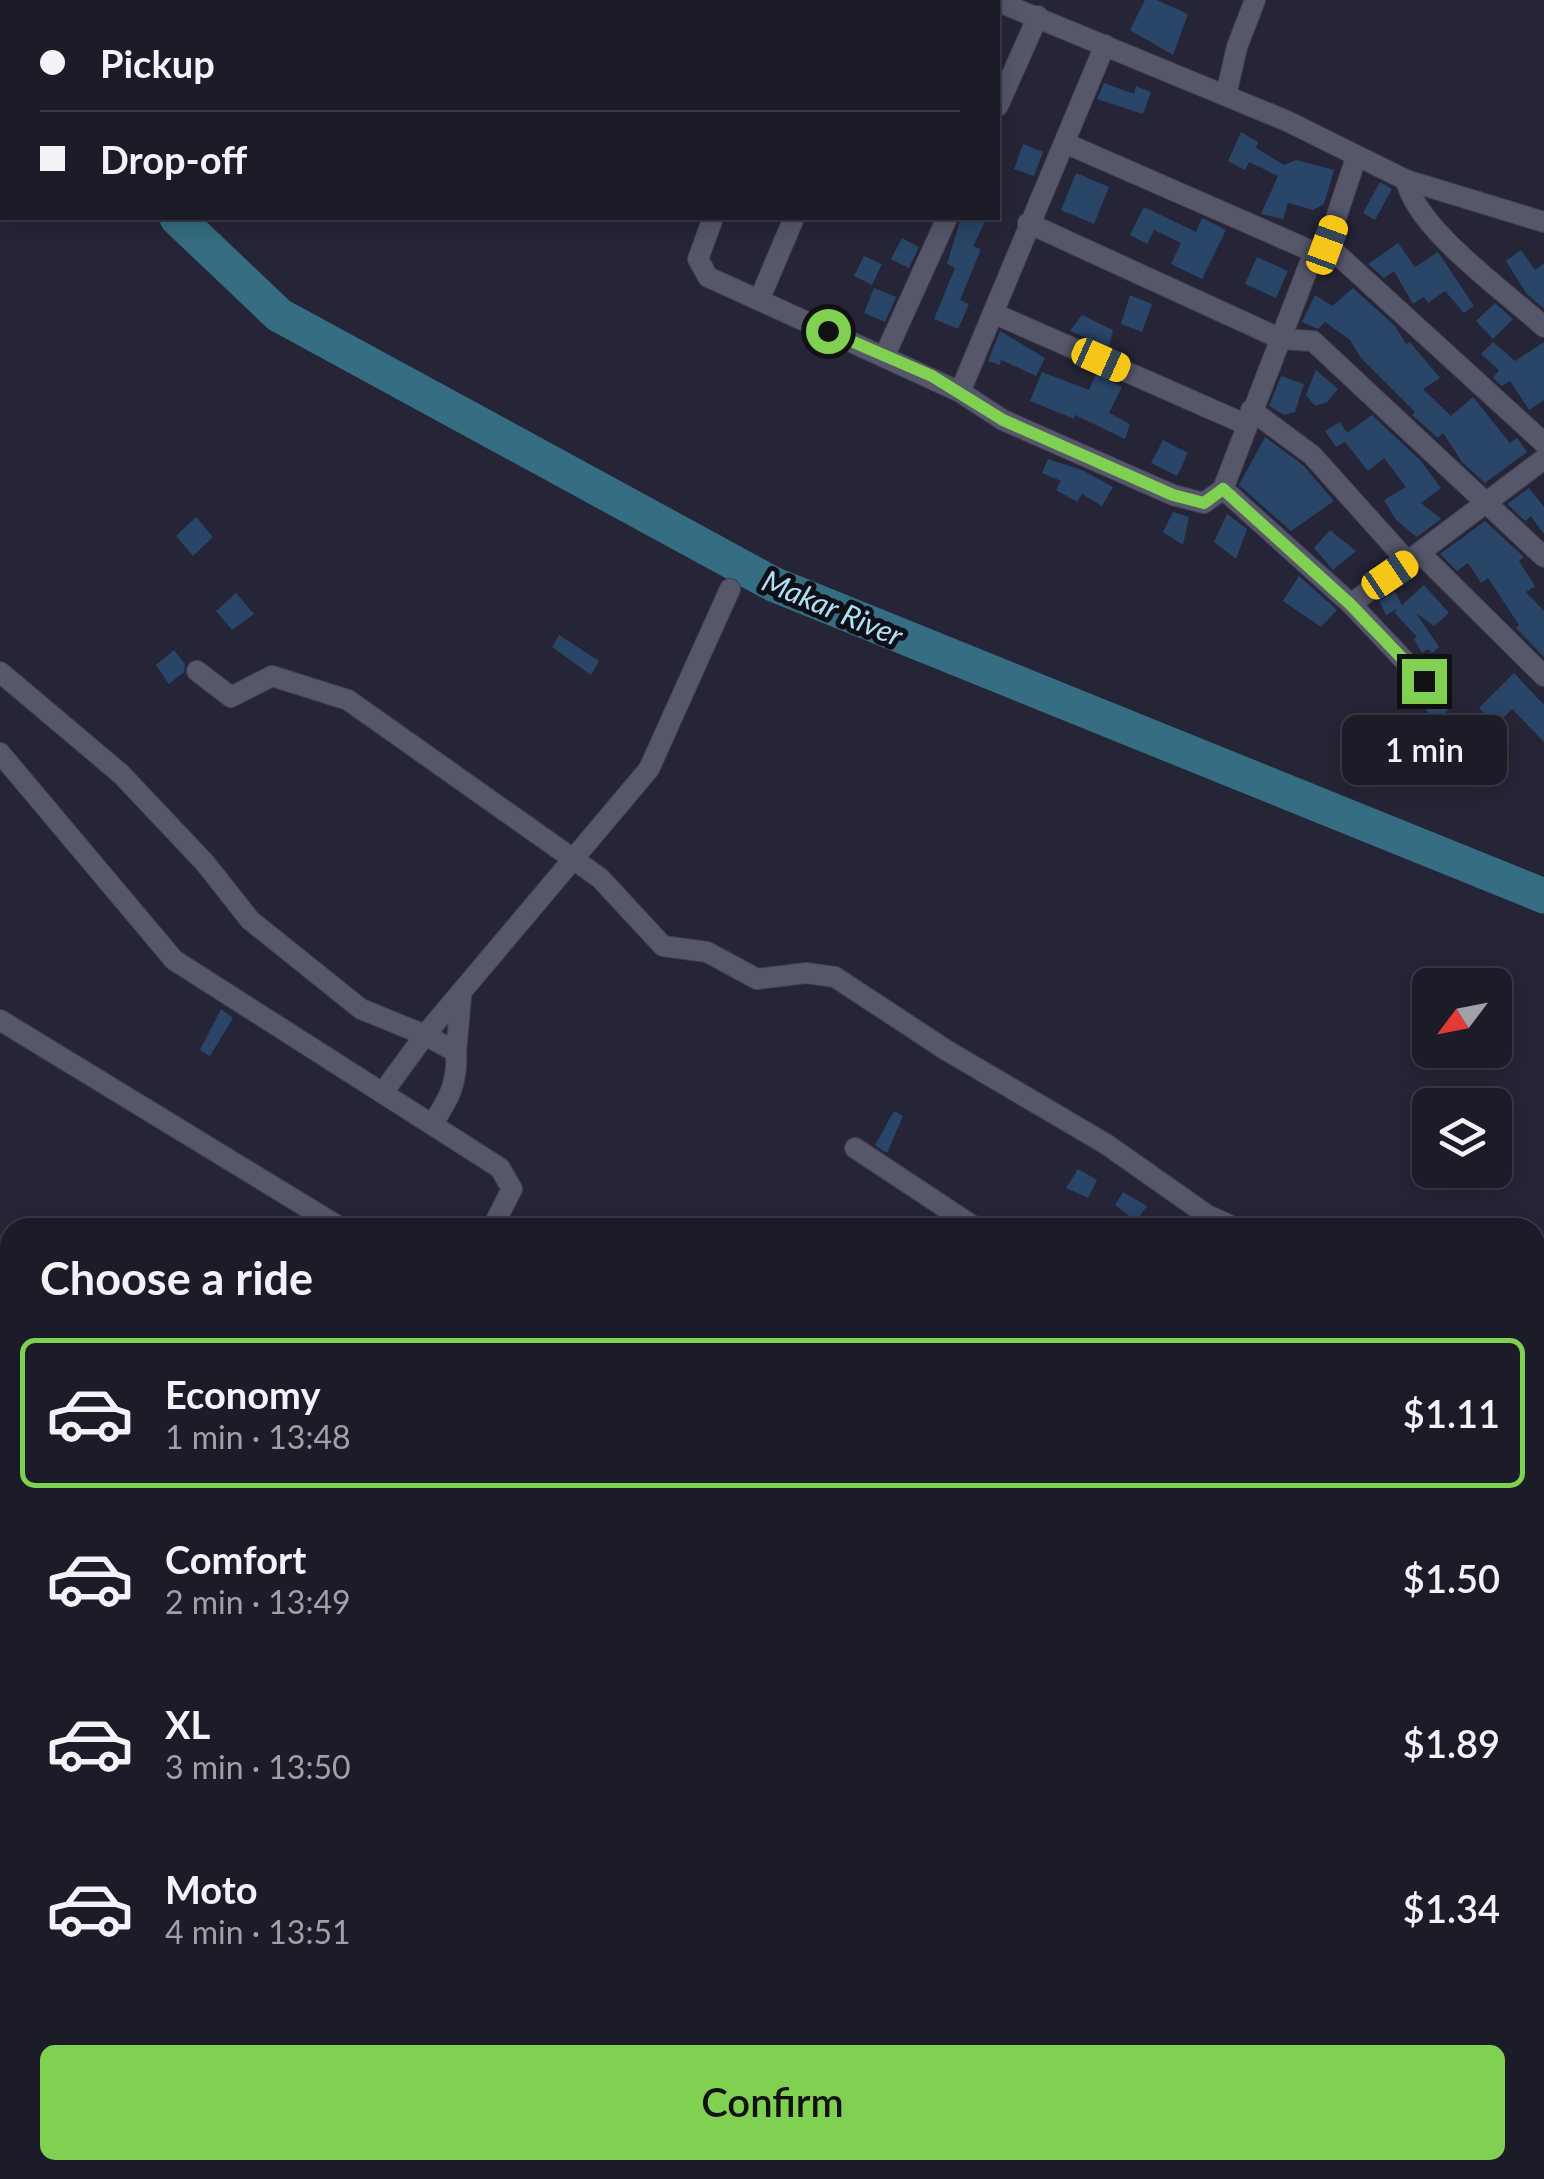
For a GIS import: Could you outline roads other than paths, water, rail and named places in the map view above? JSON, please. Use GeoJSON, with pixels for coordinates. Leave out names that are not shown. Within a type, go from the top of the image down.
{"type":"FeatureCollection","features":[{"type":"Feature","properties":{"kind":"street"},"geometry":{"type":"LineString","coordinates":[[1226,96],[1237,47],[1255,0]]}},
{"type":"Feature","properties":{"kind":"street"},"geometry":{"type":"LineString","coordinates":[[1009,2],[1287,121],[1406,180],[1544,222]]}},
{"type":"Feature","properties":{"kind":"street"},"geometry":{"type":"LineString","coordinates":[[1000,102],[1038,16]]}},
{"type":"Feature","properties":{"kind":"street"},"geometry":{"type":"LineString","coordinates":[[960,392],[1105,45]]}},
{"type":"Feature","properties":{"kind":"street"},"geometry":{"type":"LineString","coordinates":[[1065,143],[1321,249],[1544,443]]}},
{"type":"Feature","properties":{"kind":"street"},"geometry":{"type":"LineString","coordinates":[[712,220],[700,247],[700,270],[708,277],[960,392],[1003,420],[1173,495],[1204,503],[1223,489],[1248,417],[1356,158]]}},
{"type":"Feature","properties":{"kind":"street"},"geometry":{"type":"LineString","coordinates":[[1406,180],[1409,196],[1432,225],[1544,327]]}},
{"type":"Feature","properties":{"kind":"street"},"geometry":{"type":"LineString","coordinates":[[760,298],[793,220]]}},
{"type":"Feature","properties":{"kind":"street"},"geometry":{"type":"LineString","coordinates":[[884,357],[946,220]]}},
{"type":"Feature","properties":{"kind":"street"},"geometry":{"type":"LineString","coordinates":[[1028,223],[1280,339],[1312,341],[1544,557]]}},
{"type":"Feature","properties":{"kind":"street"},"geometry":{"type":"LineString","coordinates":[[992,313],[1248,417],[1312,455],[1414,558],[1544,676]]}},
{"type":"Feature","properties":{"kind":"street"},"geometry":{"type":"LineString","coordinates":[[1350,604],[1544,460]]}},
{"type":"Feature","properties":{"kind":"street"},"geometry":{"type":"LineString","coordinates":[[1223,489],[1350,604],[1424,681]]}},
{"type":"Feature","properties":{"kind":"street"},"geometry":{"type":"LineString","coordinates":[[384,1092],[425,1035],[462,997],[649,769],[730,589]]}},
{"type":"Feature","properties":{"kind":"street"},"geometry":{"type":"LineString","coordinates":[[197,671],[231,697],[272,676],[348,700],[574,859],[629,905],[663,946],[702,950],[757,979],[806,972],[836,977],[946,1050],[1106,1144],[1214,1218]]}},
{"type":"Feature","properties":{"kind":"street"},"geometry":{"type":"LineString","coordinates":[[0,672],[121,774],[263,931],[361,1009],[456,1052]]}},
{"type":"Feature","properties":{"kind":"street"},"geometry":{"type":"LineString","coordinates":[[0,753],[174,960],[500,1168],[512,1188],[497,1218]]}},
{"type":"Feature","properties":{"kind":"street"},"geometry":{"type":"LineString","coordinates":[[433,1123],[454,1086],[462,997]]}},
{"type":"Feature","properties":{"kind":"street"},"geometry":{"type":"LineString","coordinates":[[0,1020],[318,1218]]}},
{"type":"Feature","properties":{"kind":"street"},"geometry":{"type":"LineString","coordinates":[[856,1148],[961,1218]]}},
{"type":"Feature","properties":{"kind":"waterway","name":"Makar River"},"geometry":{"type":"LineString","coordinates":[[179,220],[279,315],[773,584],[1544,896]]}}]}
